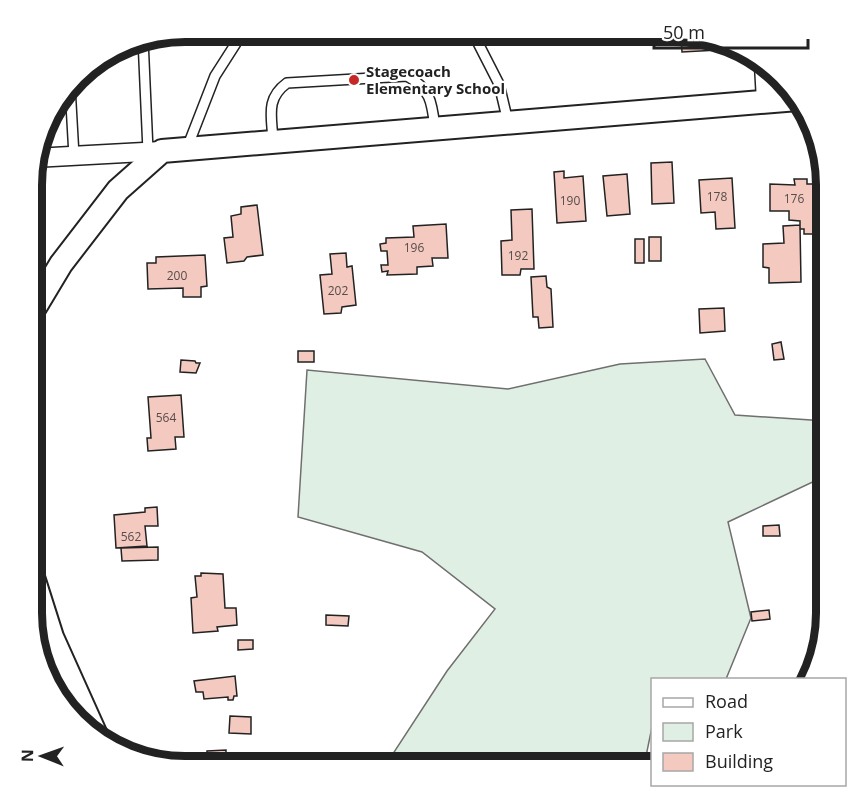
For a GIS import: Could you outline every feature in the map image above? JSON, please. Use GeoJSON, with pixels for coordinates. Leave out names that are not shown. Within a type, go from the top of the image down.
{"type":"FeatureCollection","features":[{"type":"Feature","properties":{"kind":"street"},"geometry":{"type":"LineString","coordinates":[[765,75],[766,100]]}},
{"type":"Feature","properties":{"kind":"street"},"geometry":{"type":"LineString","coordinates":[[45,157],[155,151],[788,99]]}},
{"type":"Feature","properties":{"kind":"street"},"geometry":{"type":"LineString","coordinates":[[42,296],[61,264],[118,190],[155,151]]}},
{"type":"Feature","properties":{"kind":"street"},"geometry":{"type":"LineString","coordinates":[[42,608],[51,638],[88,718]]}},
{"type":"Feature","properties":{"kind":"lane"},"geometry":{"type":"LineString","coordinates":[[187,148],[215,76],[237,42]]}},
{"type":"Feature","properties":{"kind":"lane"},"geometry":{"type":"LineString","coordinates":[[478,42],[499,84],[508,122]]}},
{"type":"Feature","properties":{"kind":"lane"},"geometry":{"type":"LineString","coordinates":[[144,49],[155,151]]}},
{"type":"Feature","properties":{"kind":"lane"},"geometry":{"type":"LineString","coordinates":[[273,141],[272,103],[276,91],[287,83],[407,76],[419,82],[432,100],[435,128]]}},
{"type":"Feature","properties":{"kind":"lane"},"geometry":{"type":"LineString","coordinates":[[71,99],[74,156]]}},
{"type":"Feature","properties":{"kind":"green space"},"geometry":{"type":"Polygon","coordinates":[[[705,359],[735,415],[816,420],[816,480],[728,522],[751,618],[726,678],[651,678],[651,732],[646,756],[392,756],[447,671],[495,609],[422,552],[298,517],[307,370],[508,389],[620,364],[705,359]]]}},
{"type":"Feature","properties":{"kind":"building"},"geometry":{"type":"Polygon","coordinates":[[[681,42],[718,50],[682,52],[681,42]]]}},
{"type":"Feature","properties":{"kind":"building"},"geometry":{"type":"Polygon","coordinates":[[[672,162],[674,203],[652,204],[651,163],[672,162]]]}},
{"type":"Feature","properties":{"kind":"building"},"geometry":{"type":"Polygon","coordinates":[[[564,171],[564,178],[583,176],[586,221],[557,223],[554,172],[564,171]]]}},
{"type":"Feature","properties":{"kind":"building"},"geometry":{"type":"Polygon","coordinates":[[[627,174],[630,214],[607,216],[603,176],[627,174]]]}},
{"type":"Feature","properties":{"kind":"building"},"geometry":{"type":"Polygon","coordinates":[[[732,178],[735,228],[716,229],[715,212],[701,213],[699,180],[732,178]]]}},
{"type":"Feature","properties":{"kind":"building"},"geometry":{"type":"Polygon","coordinates":[[[794,179],[807,179],[807,184],[816,184],[816,234],[804,234],[804,229],[800,229],[800,221],[789,220],[789,211],[770,211],[770,184],[795,185],[794,179]]]}},
{"type":"Feature","properties":{"kind":"building"},"geometry":{"type":"Polygon","coordinates":[[[257,205],[263,255],[227,263],[224,238],[233,237],[231,216],[241,214],[241,207],[257,205]]]}},
{"type":"Feature","properties":{"kind":"building"},"geometry":{"type":"Polygon","coordinates":[[[532,209],[534,269],[521,269],[520,275],[502,275],[501,241],[512,240],[511,210],[532,209]]]}},
{"type":"Feature","properties":{"kind":"building"},"geometry":{"type":"Polygon","coordinates":[[[446,224],[448,258],[432,258],[433,266],[417,267],[417,274],[387,275],[388,271],[382,272],[381,265],[388,265],[387,251],[381,251],[380,244],[386,243],[386,238],[414,237],[413,226],[446,224]]]}},
{"type":"Feature","properties":{"kind":"building"},"geometry":{"type":"Polygon","coordinates":[[[800,225],[801,282],[769,283],[769,268],[763,267],[763,244],[784,243],[783,226],[800,225]]]}},
{"type":"Feature","properties":{"kind":"building"},"geometry":{"type":"Polygon","coordinates":[[[649,237],[661,237],[661,261],[649,261],[649,237]]]}},
{"type":"Feature","properties":{"kind":"building"},"geometry":{"type":"Polygon","coordinates":[[[635,239],[644,239],[644,263],[635,263],[635,239]]]}},
{"type":"Feature","properties":{"kind":"building"},"geometry":{"type":"Polygon","coordinates":[[[346,253],[347,267],[352,266],[356,305],[342,307],[341,313],[324,314],[320,275],[332,274],[330,254],[346,253]]]}},
{"type":"Feature","properties":{"kind":"building"},"geometry":{"type":"Polygon","coordinates":[[[205,255],[207,286],[201,287],[201,297],[183,297],[183,288],[148,289],[147,263],[156,263],[156,257],[205,255]]]}},
{"type":"Feature","properties":{"kind":"building"},"geometry":{"type":"Polygon","coordinates":[[[546,276],[547,287],[551,289],[553,327],[539,328],[538,317],[533,317],[531,277],[546,276]]]}},
{"type":"Feature","properties":{"kind":"building"},"geometry":{"type":"Polygon","coordinates":[[[724,308],[725,331],[700,333],[699,309],[724,308]]]}},
{"type":"Feature","properties":{"kind":"building"},"geometry":{"type":"Polygon","coordinates":[[[781,342],[784,359],[774,360],[772,344],[781,342]]]}},
{"type":"Feature","properties":{"kind":"building"},"geometry":{"type":"Polygon","coordinates":[[[298,351],[314,351],[314,362],[298,362],[298,351]]]}},
{"type":"Feature","properties":{"kind":"building"},"geometry":{"type":"Polygon","coordinates":[[[181,360],[200,363],[196,373],[180,372],[181,360]]]}},
{"type":"Feature","properties":{"kind":"building"},"geometry":{"type":"Polygon","coordinates":[[[181,395],[184,437],[175,437],[176,449],[148,451],[147,438],[151,438],[148,397],[181,395]]]}},
{"type":"Feature","properties":{"kind":"building"},"geometry":{"type":"Polygon","coordinates":[[[157,507],[158,526],[145,526],[147,546],[116,548],[114,515],[145,512],[145,508],[157,507]]]}},
{"type":"Feature","properties":{"kind":"building"},"geometry":{"type":"Polygon","coordinates":[[[779,525],[780,536],[763,536],[763,526],[779,525]]]}},
{"type":"Feature","properties":{"kind":"building"},"geometry":{"type":"Polygon","coordinates":[[[158,547],[158,560],[122,561],[121,548],[158,547]]]}},
{"type":"Feature","properties":{"kind":"building"},"geometry":{"type":"Polygon","coordinates":[[[201,573],[223,574],[225,608],[236,608],[237,625],[217,627],[218,631],[193,633],[191,598],[197,597],[195,576],[201,576],[201,573]]]}},
{"type":"Feature","properties":{"kind":"building"},"geometry":{"type":"Polygon","coordinates":[[[769,610],[770,619],[752,621],[751,612],[769,610]]]}},
{"type":"Feature","properties":{"kind":"building"},"geometry":{"type":"Polygon","coordinates":[[[326,615],[349,616],[348,626],[326,625],[326,615]]]}},
{"type":"Feature","properties":{"kind":"building"},"geometry":{"type":"Polygon","coordinates":[[[238,640],[253,640],[253,649],[238,650],[238,640]]]}},
{"type":"Feature","properties":{"kind":"building"},"geometry":{"type":"Polygon","coordinates":[[[235,676],[237,696],[234,696],[233,700],[228,700],[228,697],[204,699],[203,692],[196,692],[194,681],[235,676]]]}},
{"type":"Feature","properties":{"kind":"building"},"geometry":{"type":"Polygon","coordinates":[[[230,716],[251,717],[251,734],[229,733],[230,716]]]}},
{"type":"Feature","properties":{"kind":"building"},"geometry":{"type":"Polygon","coordinates":[[[226,750],[226,756],[207,756],[207,751],[226,750]]]}},
{"type":"Feature","properties":{"kind":"place","name":"Stagecoach Elementary School"},"geometry":{"type":"Point","coordinates":[354,80]}}]}
